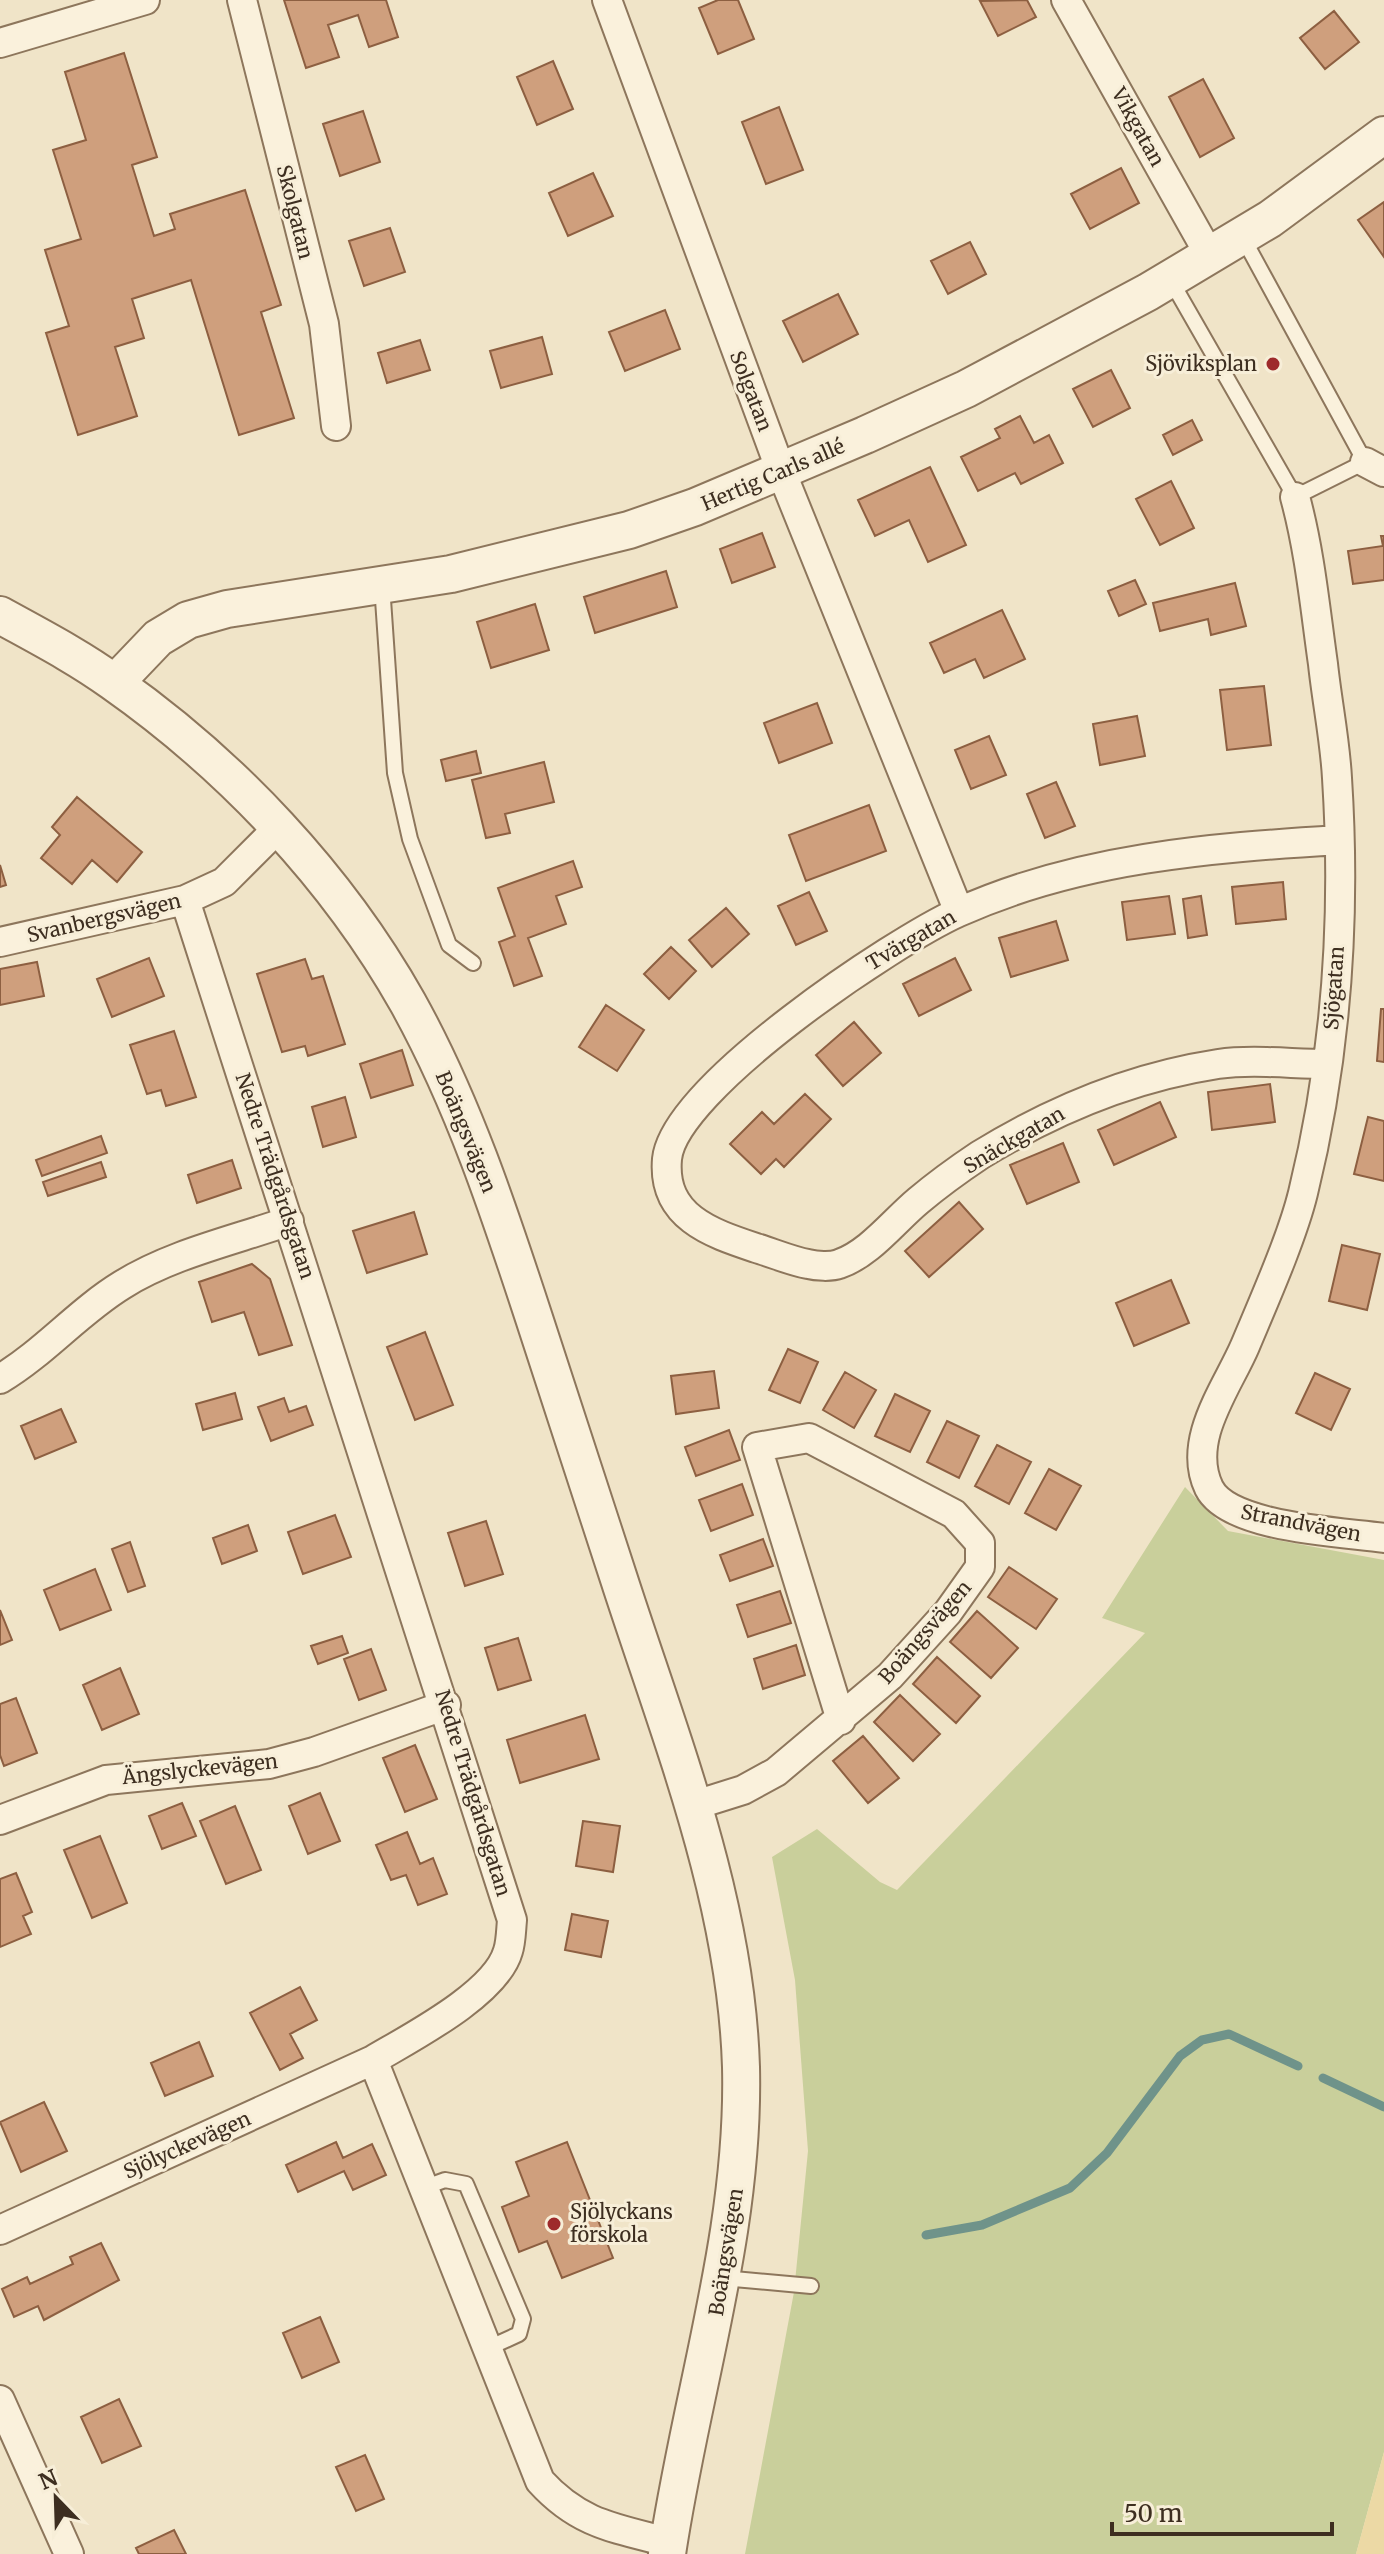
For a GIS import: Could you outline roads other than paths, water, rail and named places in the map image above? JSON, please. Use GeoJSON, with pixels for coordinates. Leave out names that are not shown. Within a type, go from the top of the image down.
{"type":"FeatureCollection","features":[{"type":"Feature","properties":{"kind":"street"},"geometry":{"type":"LineString","coordinates":[[0,43],[145,0]]}},
{"type":"Feature","properties":{"kind":"street","name":"Skolgatan"},"geometry":{"type":"LineString","coordinates":[[242,0],[324,324],[336,426]]}},
{"type":"Feature","properties":{"kind":"street","name":"Solgatan"},"geometry":{"type":"LineString","coordinates":[[607,0],[781,471],[959,912]]}},
{"type":"Feature","properties":{"kind":"street","name":"Vikgatan"},"geometry":{"type":"LineString","coordinates":[[1066,0],[1209,254]]}},
{"type":"Feature","properties":{"kind":"street","name":"Hertig Carls allé"},"geometry":{"type":"LineString","coordinates":[[115,683],[158,638],[188,620],[227,609],[515,561],[629,530],[695,507],[781,471],[966,389],[1170,279],[1270,219],[1384,135]]}},
{"type":"Feature","properties":{"kind":"street","name":"Sjögatan"},"geometry":{"type":"LineString","coordinates":[[1201,1460],[1206,1430],[1244,1348],[1303,1196],[1336,1003],[1337,777],[1307,542],[1295,497]]}},
{"type":"Feature","properties":{"kind":"street","name":"Boängsvägen"},"geometry":{"type":"LineString","coordinates":[[0,615],[115,683],[183,736],[279,827],[348,910],[409,1005],[462,1113],[515,1260],[708,1859],[736,1995],[741,2064],[738,2179],[722,2278],[668,2548]]}},
{"type":"Feature","properties":{"kind":"street","name":"Svanbergsvägen"},"geometry":{"type":"LineString","coordinates":[[0,942],[185,900],[224,882],[279,827]]}},
{"type":"Feature","properties":{"kind":"street","name":"Tvärgatan"},"geometry":{"type":"LineString","coordinates":[[729,1239],[686,1219],[671,1192],[667,1157],[684,1123],[720,1081],[779,1029],[900,943],[959,912],[1050,879],[1114,863],[1205,848],[1339,840]]}},
{"type":"Feature","properties":{"kind":"street","name":"Nedre Trädgårdsgatan"},"geometry":{"type":"LineString","coordinates":[[185,900],[446,1705],[512,1920],[508,1953],[490,1979],[455,2009],[373,2060]]}},
{"type":"Feature","properties":{"kind":"street","name":"Snäckgatan"},"geometry":{"type":"LineString","coordinates":[[729,1239],[809,1264],[837,1265],[863,1250],[920,1199],[978,1157],[1079,1103],[1122,1086],[1222,1063],[1327,1064]]}},
{"type":"Feature","properties":{"kind":"street"},"geometry":{"type":"LineString","coordinates":[[0,1379],[22,1366],[122,1285],[151,1270],[289,1221]]}},
{"type":"Feature","properties":{"kind":"street","name":"Boängsvägen"},"geometry":{"type":"LineString","coordinates":[[692,1806],[743,1790],[776,1772],[841,1720],[890,1676],[948,1612],[980,1567],[980,1543],[954,1514],[809,1438],[757,1447],[841,1720]]}},
{"type":"Feature","properties":{"kind":"street","name":"Strandvägen"},"geometry":{"type":"LineString","coordinates":[[1201,1460],[1209,1489],[1227,1508],[1257,1519],[1384,1538]]}},
{"type":"Feature","properties":{"kind":"street","name":"Ängslyckevägen"},"geometry":{"type":"LineString","coordinates":[[0,1820],[106,1780],[269,1764],[446,1705]]}},
{"type":"Feature","properties":{"kind":"street"},"geometry":{"type":"LineString","coordinates":[[373,2060],[540,2481],[563,2506],[600,2524],[668,2548]]}},
{"type":"Feature","properties":{"kind":"street","name":"Sjölyckevägen"},"geometry":{"type":"LineString","coordinates":[[0,2230],[373,2060]]}},
{"type":"Feature","properties":{"kind":"street"},"geometry":{"type":"LineString","coordinates":[[0,2400],[69,2554]]}},
{"type":"Feature","properties":{"kind":"lane"},"geometry":{"type":"LineString","coordinates":[[1170,279],[1295,497],[1374,467],[1242,236]]}},
{"type":"Feature","properties":{"kind":"lane"},"geometry":{"type":"LineString","coordinates":[[382,585],[395,773],[410,839],[449,945],[473,963]]}},
{"type":"Feature","properties":{"kind":"lane"},"geometry":{"type":"LineString","coordinates":[[423,2188],[445,2180],[466,2184],[523,2319],[519,2334],[486,2349]]}},
{"type":"Feature","properties":{"kind":"lane"},"geometry":{"type":"LineString","coordinates":[[722,2278],[811,2286]]}},
{"type":"Feature","properties":{"kind":"waterway"},"geometry":{"type":"LineString","coordinates":[[926,2235],[982,2225],[1070,2188],[1107,2153],[1180,2056],[1202,2040],[1229,2034],[1298,2066]]}},
{"type":"Feature","properties":{"kind":"waterway"},"geometry":{"type":"LineString","coordinates":[[1323,2078],[1384,2107]]}},
{"type":"Feature","properties":{"kind":"place","name":"Sjöviksplan"},"geometry":{"type":"Point","coordinates":[1273,364]}},
{"type":"Feature","properties":{"kind":"place","name":"Sjölyckans förskola"},"geometry":{"type":"Point","coordinates":[554,2224]}}]}
